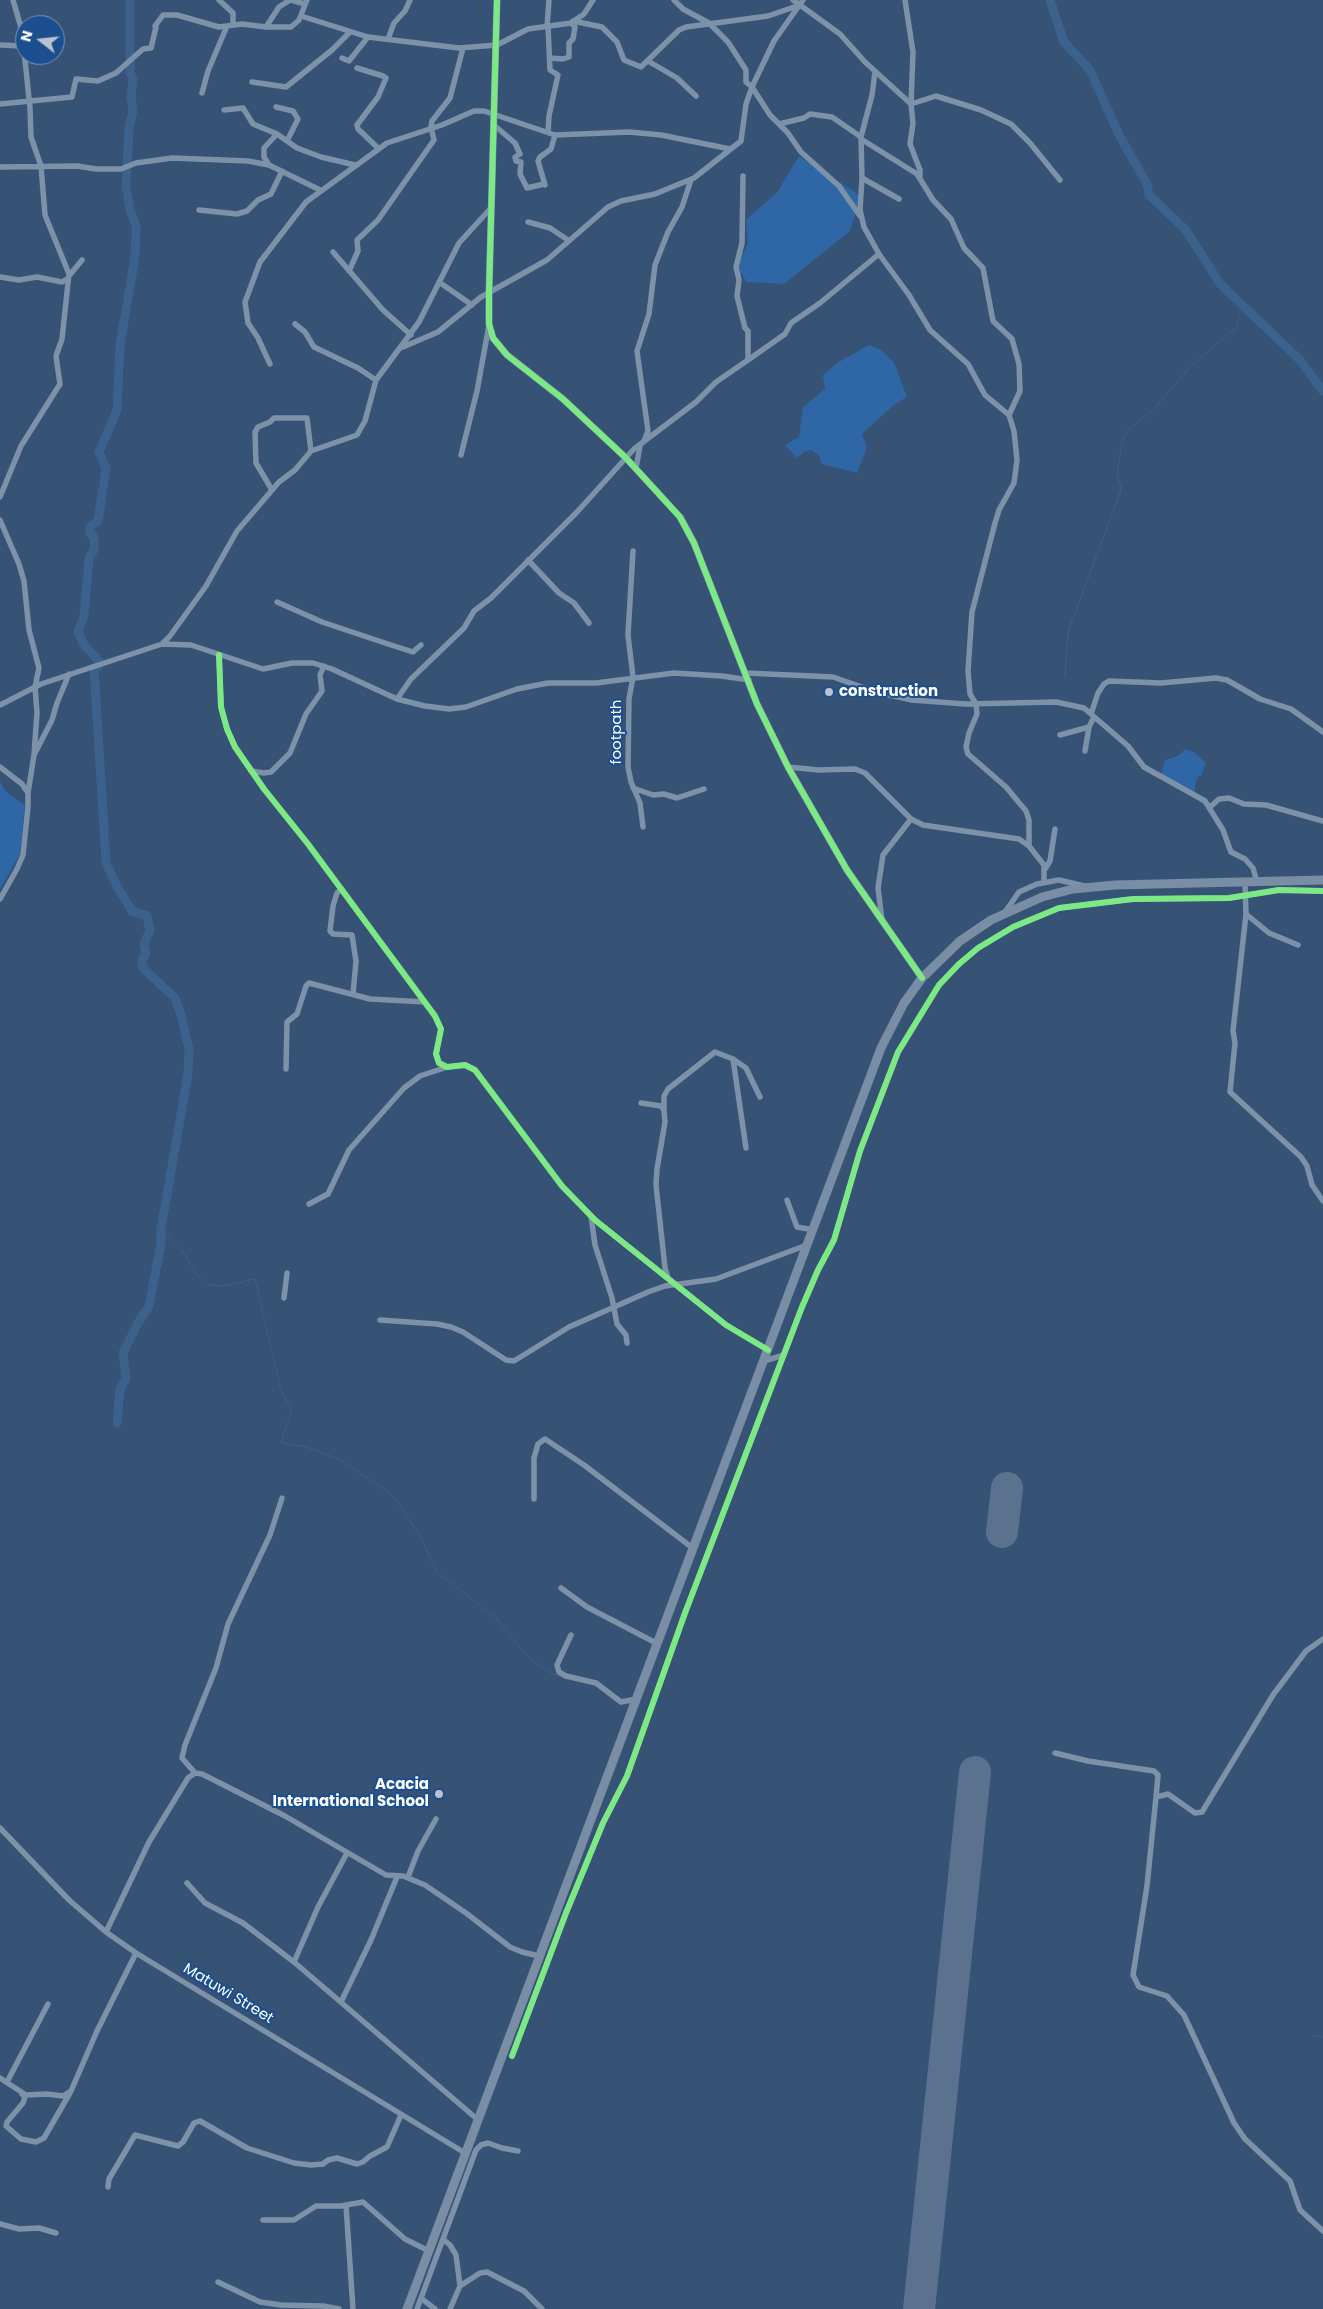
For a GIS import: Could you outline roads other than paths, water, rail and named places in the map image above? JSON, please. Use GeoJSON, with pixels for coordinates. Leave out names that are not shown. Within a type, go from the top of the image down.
{"type":"FeatureCollection","features":[{"type":"Feature","properties":{"kind":"main road"},"geometry":{"type":"LineString","coordinates":[[406,2309],[638,1699],[881,1048],[904,1003],[922,978],[960,941],[1005,912],[1042,897],[1089,887],[1323,880]]}},
{"type":"Feature","properties":{"kind":"street"},"geometry":{"type":"LineString","coordinates":[[13,0],[17,15]]}},
{"type":"Feature","properties":{"kind":"street"},"geometry":{"type":"LineString","coordinates":[[0,104],[72,97],[76,79],[98,81],[116,73],[143,49],[150,48],[155,26],[163,15],[177,15],[211,26],[230,25],[266,27],[291,27],[301,16],[306,2],[290,0],[279,7],[266,27]]}},
{"type":"Feature","properties":{"kind":"street"},"geometry":{"type":"LineString","coordinates":[[388,39],[394,23],[405,11],[410,0]]}},
{"type":"Feature","properties":{"kind":"street"},"geometry":{"type":"LineString","coordinates":[[461,455],[477,391],[489,324],[497,0]]}},
{"type":"Feature","properties":{"kind":"street"},"geometry":{"type":"LineString","coordinates":[[548,132],[548,116],[558,75],[550,70],[549,0]]}},
{"type":"Feature","properties":{"kind":"street"},"geometry":{"type":"LineString","coordinates":[[572,22],[584,14],[593,0]]}},
{"type":"Feature","properties":{"kind":"street"},"geometry":{"type":"LineString","coordinates":[[674,0],[683,9],[709,23],[728,42],[746,70],[746,82],[752,86],[770,114],[801,152],[839,186],[861,218],[879,254],[909,295],[930,330],[968,364],[988,399],[1009,415],[1017,446],[1014,483],[999,510],[972,612],[968,671],[970,694],[976,704],[976,717],[968,733],[966,743],[968,754],[1006,787],[1026,811],[1029,820],[1029,846]]}},
{"type":"Feature","properties":{"kind":"street"},"geometry":{"type":"LineString","coordinates":[[793,0],[801,2],[844,38],[875,72],[911,104]]}},
{"type":"Feature","properties":{"kind":"street"},"geometry":{"type":"LineString","coordinates":[[906,0],[913,52],[911,104],[914,116],[910,144],[920,170],[920,177]]}},
{"type":"Feature","properties":{"kind":"street"},"geometry":{"type":"LineString","coordinates":[[202,94],[208,71],[230,25],[233,13],[223,1]]}},
{"type":"Feature","properties":{"kind":"street"},"geometry":{"type":"LineString","coordinates":[[301,16],[368,36],[463,48],[497,45],[528,29],[572,22],[602,27],[618,42],[622,57],[627,62],[641,66],[679,30],[709,23],[768,16],[801,2]]}},
{"type":"Feature","properties":{"kind":"street"},"geometry":{"type":"LineString","coordinates":[[636,468],[637,454],[648,431],[637,351],[649,314],[655,265],[668,232],[682,207],[690,182],[741,142],[746,104],[752,86],[774,41],[801,2]]}},
{"type":"Feature","properties":{"kind":"street"},"geometry":{"type":"LineString","coordinates":[[550,58],[563,59],[569,57],[570,43],[573,39],[575,27],[572,22]]}},
{"type":"Feature","properties":{"kind":"street"},"geometry":{"type":"LineString","coordinates":[[252,82],[286,87],[332,50],[350,32]]}},
{"type":"Feature","properties":{"kind":"street"},"geometry":{"type":"LineString","coordinates":[[342,58],[349,61],[368,36]]}},
{"type":"Feature","properties":{"kind":"street"},"geometry":{"type":"LineString","coordinates":[[0,45],[15,46]]}},
{"type":"Feature","properties":{"kind":"street"},"geometry":{"type":"LineString","coordinates":[[349,271],[358,250],[357,240],[378,220],[433,143],[432,121],[450,98],[463,48]]}},
{"type":"Feature","properties":{"kind":"street"},"geometry":{"type":"LineString","coordinates":[[648,61],[677,78],[696,96]]}},
{"type":"Feature","properties":{"kind":"street"},"geometry":{"type":"LineString","coordinates":[[0,497],[20,446],[60,384],[56,356],[62,339],[68,278],[68,268],[45,215],[41,166],[31,137],[30,102],[25,65]]}},
{"type":"Feature","properties":{"kind":"street"},"geometry":{"type":"LineString","coordinates":[[357,68],[386,78],[378,97],[357,125],[378,148]]}},
{"type":"Feature","properties":{"kind":"street"},"geometry":{"type":"LineString","coordinates":[[861,218],[861,138],[872,95],[875,72]]}},
{"type":"Feature","properties":{"kind":"street"},"geometry":{"type":"LineString","coordinates":[[911,104],[936,96],[981,110],[1011,124],[1030,142],[1060,180]]}},
{"type":"Feature","properties":{"kind":"street"},"geometry":{"type":"LineString","coordinates":[[276,107],[293,111],[298,118],[287,141]]}},
{"type":"Feature","properties":{"kind":"street"},"geometry":{"type":"LineString","coordinates":[[224,110],[243,108],[253,124],[277,134],[304,152],[355,165]]}},
{"type":"Feature","properties":{"kind":"street"},"geometry":{"type":"LineString","coordinates":[[270,364],[258,338],[248,323],[245,299],[260,262],[303,204],[378,148],[431,127],[442,125],[474,112],[484,111],[555,134],[629,132],[730,149]]}},
{"type":"Feature","properties":{"kind":"street"},"geometry":{"type":"LineString","coordinates":[[779,124],[804,118],[810,114],[832,116],[861,138],[920,177],[934,200],[950,219],[964,248],[983,268],[993,321],[1014,342],[1020,364],[1020,391],[1009,415]]}},
{"type":"Feature","properties":{"kind":"street"},"geometry":{"type":"LineString","coordinates":[[495,126],[515,143],[520,154],[515,157],[516,162],[521,162],[520,174],[527,188],[545,185],[538,161],[540,156],[551,149],[555,134]]}},
{"type":"Feature","properties":{"kind":"street"},"geometry":{"type":"LineString","coordinates":[[269,165],[264,157],[264,148],[277,134]]}},
{"type":"Feature","properties":{"kind":"street"},"geometry":{"type":"LineString","coordinates":[[0,167],[41,166],[121,169],[136,163],[172,158],[248,161],[269,165],[320,190]]}},
{"type":"Feature","properties":{"kind":"street"},"geometry":{"type":"LineString","coordinates":[[199,210],[238,214],[247,211],[258,200],[271,194],[282,171]]}},
{"type":"Feature","properties":{"kind":"street"},"geometry":{"type":"LineString","coordinates":[[743,176],[742,243],[736,267],[739,280],[737,296],[745,328],[748,331],[748,360]]}},
{"type":"Feature","properties":{"kind":"street"},"geometry":{"type":"LineString","coordinates":[[403,347],[438,332],[489,293],[534,268],[608,207],[621,201],[655,194],[694,178]]}},
{"type":"Feature","properties":{"kind":"street"},"geometry":{"type":"LineString","coordinates":[[862,178],[899,199]]}},
{"type":"Feature","properties":{"kind":"street"},"geometry":{"type":"LineString","coordinates":[[162,644],[189,610],[216,570],[236,531],[272,490],[295,470],[311,451],[357,434],[365,421],[376,380],[411,335],[459,243],[492,208]]}},
{"type":"Feature","properties":{"kind":"street"},"geometry":{"type":"LineString","coordinates":[[528,222],[550,228],[568,240]]}},
{"type":"Feature","properties":{"kind":"street"},"geometry":{"type":"LineString","coordinates":[[333,252],[384,310],[411,335]]}},
{"type":"Feature","properties":{"kind":"street"},"geometry":{"type":"LineString","coordinates":[[397,699],[411,679],[464,628],[474,611],[491,598],[577,512],[643,442],[696,402],[716,382],[785,334],[791,324],[820,303],[879,254]]}},
{"type":"Feature","properties":{"kind":"street"},"geometry":{"type":"LineString","coordinates":[[0,277],[19,280],[37,277],[62,282],[68,278],[82,260]]}},
{"type":"Feature","properties":{"kind":"street"},"geometry":{"type":"LineString","coordinates":[[440,282],[472,305]]}},
{"type":"Feature","properties":{"kind":"street"},"geometry":{"type":"LineString","coordinates":[[295,324],[306,332],[314,347],[358,368],[376,380]]}},
{"type":"Feature","properties":{"kind":"street"},"geometry":{"type":"LineString","coordinates":[[489,324],[493,338],[507,355],[563,399],[626,458],[669,503],[685,526],[758,704],[788,767],[847,870],[922,978]]}},
{"type":"Feature","properties":{"kind":"street"},"geometry":{"type":"LineString","coordinates":[[272,490],[256,464],[255,432],[258,427],[274,418],[308,418],[311,451]]}},
{"type":"Feature","properties":{"kind":"street"},"geometry":{"type":"LineString","coordinates":[[0,520],[15,550],[24,581],[29,630],[39,668],[35,687],[37,713],[34,755],[28,793],[23,855],[0,899]]}},
{"type":"Feature","properties":{"kind":"street","name":"footpath"},"geometry":{"type":"LineString","coordinates":[[633,552],[628,631],[633,677],[629,692],[628,758],[633,788],[640,803],[642,827]]}},
{"type":"Feature","properties":{"kind":"street"},"geometry":{"type":"LineString","coordinates":[[528,560],[559,593],[574,604],[588,623]]}},
{"type":"Feature","properties":{"kind":"street"},"geometry":{"type":"LineString","coordinates":[[277,602],[322,622],[413,652],[421,645]]}},
{"type":"Feature","properties":{"kind":"street"},"geometry":{"type":"LineString","coordinates":[[1,706],[35,687],[162,644],[191,645],[263,669],[298,662],[324,666],[397,699],[435,708],[458,708],[537,684],[563,682],[596,683],[633,677],[680,674],[722,676],[749,680]]}},
{"type":"Feature","properties":{"kind":"street"},"geometry":{"type":"LineString","coordinates":[[219,655],[219,686],[224,722],[235,747],[251,771],[342,889],[425,1002],[440,1025],[437,1057],[442,1065],[447,1067]]}},
{"type":"Feature","properties":{"kind":"street"},"geometry":{"type":"LineString","coordinates":[[251,771],[258,773],[271,772],[290,754],[306,714],[322,691],[320,680],[324,666]]}},
{"type":"Feature","properties":{"kind":"street"},"geometry":{"type":"LineString","coordinates":[[746,672],[833,676],[865,689],[895,696],[976,704],[1062,702],[1084,708],[1128,746],[1144,767],[1198,796],[1210,807],[1223,830],[1231,852],[1245,859],[1253,868],[1257,882]]}},
{"type":"Feature","properties":{"kind":"street"},"geometry":{"type":"LineString","coordinates":[[34,755],[52,720],[69,674]]}},
{"type":"Feature","properties":{"kind":"street"},"geometry":{"type":"LineString","coordinates":[[1084,751],[1098,692],[1109,681],[1160,683],[1216,678],[1227,680],[1260,699],[1291,709],[1323,732]]}},
{"type":"Feature","properties":{"kind":"street"},"geometry":{"type":"LineString","coordinates":[[1060,735],[1089,727]]}},
{"type":"Feature","properties":{"kind":"street"},"geometry":{"type":"LineString","coordinates":[[0,767],[18,780],[28,793]]}},
{"type":"Feature","properties":{"kind":"street"},"geometry":{"type":"LineString","coordinates":[[788,767],[824,770],[852,768],[860,771],[911,819],[929,827],[1009,836],[1019,839],[1029,846],[1044,869],[1044,882]]}},
{"type":"Feature","properties":{"kind":"street"},"geometry":{"type":"LineString","coordinates":[[633,788],[653,795],[677,798],[704,788]]}},
{"type":"Feature","properties":{"kind":"street"},"geometry":{"type":"LineString","coordinates":[[1210,807],[1219,799],[1229,798],[1244,804],[1266,805],[1323,822]]}},
{"type":"Feature","properties":{"kind":"street"},"geometry":{"type":"LineString","coordinates":[[883,924],[878,888],[883,855],[911,819]]}},
{"type":"Feature","properties":{"kind":"street"},"geometry":{"type":"LineString","coordinates":[[1044,869],[1050,861],[1054,829]]}},
{"type":"Feature","properties":{"kind":"street"},"geometry":{"type":"LineString","coordinates":[[1005,912],[1019,892],[1044,882],[1059,880],[1089,887]]}},
{"type":"Feature","properties":{"kind":"street"},"geometry":{"type":"LineString","coordinates":[[1245,882],[1246,914],[1233,1031],[1235,1043],[1230,1092],[1301,1157],[1307,1166],[1312,1186],[1323,1201]]}},
{"type":"Feature","properties":{"kind":"street"},"geometry":{"type":"LineString","coordinates":[[342,889],[338,893],[333,906],[330,931],[333,934],[352,935],[356,961],[353,994]]}},
{"type":"Feature","properties":{"kind":"street"},"geometry":{"type":"LineString","coordinates":[[512,2056],[566,1913],[603,1823],[627,1776],[685,1613],[784,1355],[818,1270],[834,1240],[860,1151],[898,1052],[939,985],[958,964],[978,948],[1013,927],[1059,908],[1133,899],[1246,896],[1279,890],[1323,891]]}},
{"type":"Feature","properties":{"kind":"street"},"geometry":{"type":"LineString","coordinates":[[1246,914],[1269,933],[1298,945]]}},
{"type":"Feature","properties":{"kind":"street"},"geometry":{"type":"LineString","coordinates":[[286,1069],[287,1022],[297,1014],[306,986],[312,983],[361,998],[380,1001],[425,1002]]}},
{"type":"Feature","properties":{"kind":"street"},"geometry":{"type":"LineString","coordinates":[[668,1278],[665,1268],[656,1185],[665,1122],[664,1096],[668,1088],[714,1052],[733,1059],[746,1068],[760,1097]]}},
{"type":"Feature","properties":{"kind":"street"},"geometry":{"type":"LineString","coordinates":[[733,1059],[746,1148]]}},
{"type":"Feature","properties":{"kind":"street"},"geometry":{"type":"LineString","coordinates":[[309,1204],[328,1194],[349,1150],[404,1088],[420,1076],[447,1067],[465,1065],[475,1070],[562,1186],[591,1216],[726,1325],[768,1350]]}},
{"type":"Feature","properties":{"kind":"street"},"geometry":{"type":"LineString","coordinates":[[641,1103],[661,1106],[664,1110]]}},
{"type":"Feature","properties":{"kind":"street"},"geometry":{"type":"LineString","coordinates":[[786,1200],[797,1226],[814,1230]]}},
{"type":"Feature","properties":{"kind":"street"},"geometry":{"type":"LineString","coordinates":[[591,1216],[590,1220],[595,1245],[612,1298],[617,1324],[626,1335],[627,1343]]}},
{"type":"Feature","properties":{"kind":"street"},"geometry":{"type":"LineString","coordinates":[[380,1320],[437,1324],[455,1328],[511,1362],[569,1327],[648,1292],[676,1285],[716,1279],[808,1245]]}},
{"type":"Feature","properties":{"kind":"street"},"geometry":{"type":"LineString","coordinates":[[284,1298],[287,1273]]}},
{"type":"Feature","properties":{"kind":"street"},"geometry":{"type":"LineString","coordinates":[[764,1362],[784,1355]]}},
{"type":"Feature","properties":{"kind":"street"},"geometry":{"type":"LineString","coordinates":[[534,1499],[534,1458],[539,1442],[547,1440],[584,1465],[694,1549]]}},
{"type":"Feature","properties":{"kind":"street"},"geometry":{"type":"LineString","coordinates":[[282,1498],[270,1535],[228,1624],[216,1668],[185,1745],[182,1758],[195,1773],[202,1774],[285,1816],[386,1875],[408,1878],[424,1885],[452,1903],[510,1947],[540,1956]]}},
{"type":"Feature","properties":{"kind":"street"},"geometry":{"type":"LineString","coordinates":[[561,1588],[587,1607],[658,1644]]}},
{"type":"Feature","properties":{"kind":"street"},"geometry":{"type":"LineString","coordinates":[[571,1635],[557,1665],[559,1672],[566,1676],[596,1683],[615,1699],[623,1703],[638,1699]]}},
{"type":"Feature","properties":{"kind":"street"},"geometry":{"type":"LineString","coordinates":[[1156,1797],[1168,1794],[1195,1813],[1202,1812],[1273,1695],[1306,1651],[1323,1639]]}},
{"type":"Feature","properties":{"kind":"street"},"geometry":{"type":"LineString","coordinates":[[1056,1754],[1154,1771],[1158,1775],[1134,1980],[1143,1990],[1167,1996],[1184,2015],[1234,2123],[1245,2139],[1290,2181],[1300,2210],[1323,2231]]}},
{"type":"Feature","properties":{"kind":"street"},"geometry":{"type":"LineString","coordinates":[[106,1932],[148,1842],[188,1778],[195,1773]]}},
{"type":"Feature","properties":{"kind":"street"},"geometry":{"type":"LineString","coordinates":[[408,1878],[418,1851],[436,1819]]}},
{"type":"Feature","properties":{"kind":"street","name":"Matuwi Street"},"geometry":{"type":"LineString","coordinates":[[0,1828],[51,1882],[106,1932],[136,1953],[465,2153]]}},
{"type":"Feature","properties":{"kind":"street"},"geometry":{"type":"LineString","coordinates":[[294,1962],[318,1907],[347,1853]]}},
{"type":"Feature","properties":{"kind":"street"},"geometry":{"type":"LineString","coordinates":[[341,2002],[371,1940],[396,1877]]}},
{"type":"Feature","properties":{"kind":"street"},"geometry":{"type":"LineString","coordinates":[[187,1883],[205,1903],[243,1923],[294,1962],[386,2043],[478,2119]]}},
{"type":"Feature","properties":{"kind":"street"},"geometry":{"type":"LineString","coordinates":[[7,2122],[7,2128],[21,2139],[39,2142],[44,2138],[71,2091],[97,2031],[136,1953]]}},
{"type":"Feature","properties":{"kind":"street"},"geometry":{"type":"LineString","coordinates":[[7,2082],[48,2004]]}},
{"type":"Feature","properties":{"kind":"street"},"geometry":{"type":"LineString","coordinates":[[0,2078],[22,2094],[29,2096],[50,2094],[63,2096],[71,2091]]}},
{"type":"Feature","properties":{"kind":"street"},"geometry":{"type":"LineString","coordinates":[[0,2127],[7,2122],[23,2103],[24,2097],[22,2094]]}},
{"type":"Feature","properties":{"kind":"street"},"geometry":{"type":"LineString","coordinates":[[108,2188],[109,2179],[135,2135],[178,2146],[194,2123],[200,2121],[247,2148],[287,2161],[312,2165],[322,2164],[336,2158],[357,2164],[364,2162],[370,2156],[387,2147],[401,2115]]}},
{"type":"Feature","properties":{"kind":"street"},"geometry":{"type":"LineString","coordinates":[[417,2309],[476,2150],[481,2145],[488,2143],[502,2148],[518,2150]]}},
{"type":"Feature","properties":{"kind":"street"},"geometry":{"type":"LineString","coordinates":[[263,2220],[294,2220],[316,2206],[346,2205],[363,2202],[405,2239],[429,2251]]}},
{"type":"Feature","properties":{"kind":"street"},"geometry":{"type":"LineString","coordinates":[[346,2205],[353,2309]]}},
{"type":"Feature","properties":{"kind":"street"},"geometry":{"type":"LineString","coordinates":[[0,2224],[20,2229],[39,2228],[56,2232]]}},
{"type":"Feature","properties":{"kind":"street"},"geometry":{"type":"LineString","coordinates":[[443,2239],[450,2245],[456,2255],[460,2286],[450,2309]]}},
{"type":"Feature","properties":{"kind":"street"},"geometry":{"type":"LineString","coordinates":[[460,2286],[480,2273],[486,2272],[524,2291],[542,2309]]}},
{"type":"Feature","properties":{"kind":"street"},"geometry":{"type":"LineString","coordinates":[[218,2282],[260,2302],[282,2305],[323,2306],[339,2309]]}},
{"type":"Feature","properties":{"kind":"street"},"geometry":{"type":"LineString","coordinates":[[422,2299],[435,2309]]}},
{"type":"Feature","properties":{"kind":"waterway"},"geometry":{"type":"LineString","coordinates":[[100,662],[84,645],[78,632],[84,616],[89,558],[95,548],[94,536],[90,534],[90,527],[98,521],[106,468],[99,452],[117,410],[120,345],[135,257],[136,226],[130,209],[126,186],[129,129],[133,110],[131,96],[133,80],[130,72],[130,0]]}},
{"type":"Feature","properties":{"kind":"waterway"},"geometry":{"type":"LineString","coordinates":[[1050,0],[1064,42],[1090,70],[1119,135],[1147,184],[1149,195],[1186,230],[1220,284],[1299,359],[1323,391]]}},
{"type":"Feature","properties":{"kind":"waterway"},"geometry":{"type":"LineString","coordinates":[[1065,676],[1068,632],[1120,493],[1121,486],[1117,475],[1122,441],[1129,429],[1155,408],[1191,366],[1237,327],[1241,305]]}},
{"type":"Feature","properties":{"kind":"waterway"},"geometry":{"type":"LineString","coordinates":[[99,666],[94,668],[106,863],[132,911],[147,916],[150,931],[144,943],[146,954],[142,960],[143,968],[175,998],[182,1018],[189,1050],[188,1074],[161,1229],[161,1244],[149,1306],[123,1353],[126,1378],[120,1389],[117,1423]]}},
{"type":"Feature","properties":{"kind":"waterway"},"geometry":{"type":"LineString","coordinates":[[161,1229],[184,1253],[197,1275],[209,1285],[224,1286],[255,1279],[281,1391],[292,1410],[281,1443],[306,1447],[339,1459],[387,1491],[396,1499],[420,1536],[437,1572],[496,1618],[529,1658],[549,1672],[568,1680]]}},
{"type":"Feature","properties":{"kind":"waterway"},"geometry":{"type":"LineString","coordinates":[[1313,2035],[1323,2037]]}},
{"type":"Feature","properties":{"kind":"place","name":"construction"},"geometry":{"type":"Point","coordinates":[829,692]}},
{"type":"Feature","properties":{"kind":"place","name":"Acacia International School"},"geometry":{"type":"Point","coordinates":[439,1794]}}]}
